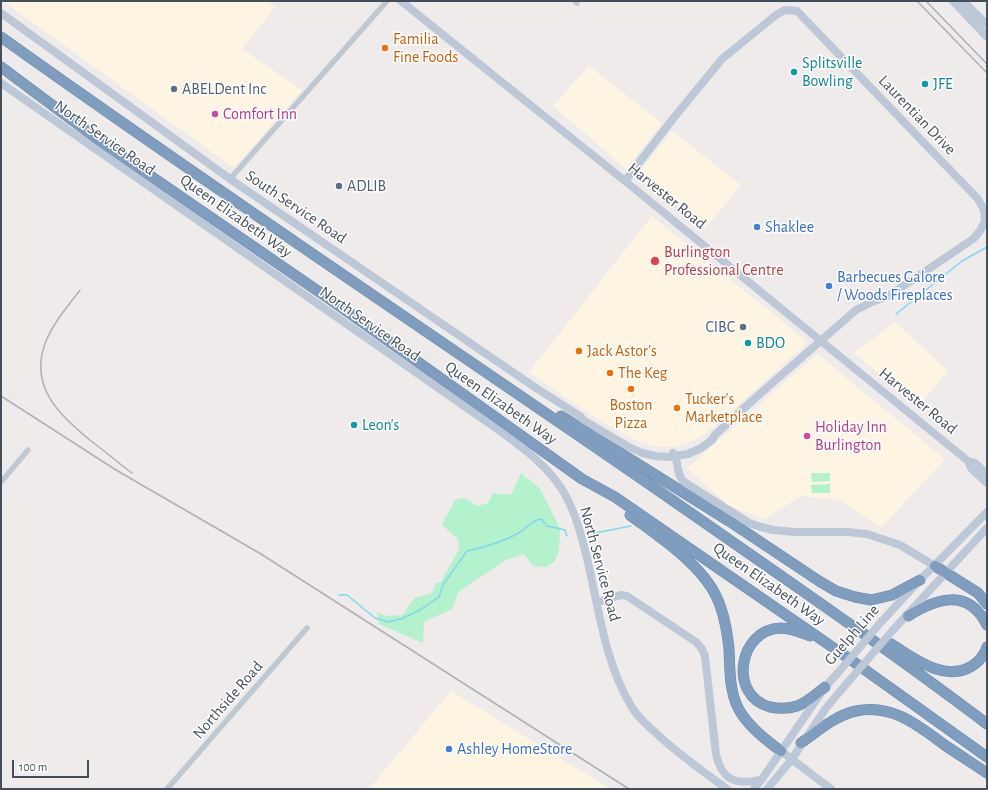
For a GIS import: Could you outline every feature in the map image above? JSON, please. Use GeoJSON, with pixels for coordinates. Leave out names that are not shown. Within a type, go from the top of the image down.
{"type":"FeatureCollection","features":[{"type":"Feature","properties":{"kind":"highway","name":"Queen Elizabeth Way"},"geometry":{"type":"LineString","coordinates":[[1,37],[137,134],[517,393],[872,639],[987,724]]}},
{"type":"Feature","properties":{"kind":"highway","name":"Queen Elizabeth Way"},"geometry":{"type":"LineString","coordinates":[[1,67],[107,146],[331,300],[582,479],[615,497],[854,662],[987,757]]}},
{"type":"Feature","properties":{"kind":"highway"},"geometry":{"type":"LineString","coordinates":[[517,393],[537,401],[836,591],[855,598],[871,600],[892,595],[920,580]]}},
{"type":"Feature","properties":{"kind":"highway"},"geometry":{"type":"LineString","coordinates":[[582,479],[664,541],[694,566],[707,580],[718,599],[724,617],[729,648],[731,683],[737,707],[752,727],[781,751]]}},
{"type":"Feature","properties":{"kind":"highway"},"geometry":{"type":"LineString","coordinates":[[935,566],[978,593],[987,604]]}},
{"type":"Feature","properties":{"kind":"highway"},"geometry":{"type":"LineString","coordinates":[[908,616],[937,602],[959,600],[972,606],[982,616],[987,625]]}},
{"type":"Feature","properties":{"kind":"highway"},"geometry":{"type":"LineString","coordinates":[[825,687],[811,699],[799,705],[780,709],[766,706],[753,696],[745,683],[742,667],[744,656],[751,644],[760,635],[769,630],[781,628],[796,630],[854,662]]}},
{"type":"Feature","properties":{"kind":"highway"},"geometry":{"type":"LineString","coordinates":[[872,639],[891,644],[928,666],[947,672],[957,672],[969,668],[978,662],[984,655],[987,647]]}},
{"type":"Feature","properties":{"kind":"highway"},"geometry":{"type":"LineString","coordinates":[[801,743],[824,726],[855,711],[873,709],[888,711],[899,714],[917,724],[987,773]]}},
{"type":"Feature","properties":{"kind":"street"},"geometry":{"type":"LineString","coordinates":[[230,179],[387,1]]}},
{"type":"Feature","properties":{"kind":"street","name":"Harvester Road"},"geometry":{"type":"LineString","coordinates":[[401,1],[626,181],[820,340],[968,462],[971,468],[987,483]]}},
{"type":"Feature","properties":{"kind":"street"},"geometry":{"type":"LineString","coordinates":[[953,1],[987,37]]}},
{"type":"Feature","properties":{"kind":"street"},"geometry":{"type":"LineString","coordinates":[[964,1],[987,26]]}},
{"type":"Feature","properties":{"kind":"street","name":"Laurentian Drive"},"geometry":{"type":"LineString","coordinates":[[626,181],[672,120],[722,59],[776,15],[785,10],[797,11],[978,199],[984,210],[985,221],[980,231],[973,239],[890,295],[856,310],[820,340]]}},
{"type":"Feature","properties":{"kind":"street","name":"South Service Road"},"geometry":{"type":"LineString","coordinates":[[1,13],[230,179],[536,388],[580,416],[583,420],[634,450],[650,455],[686,455],[697,450],[712,440],[715,435],[820,340]]}},
{"type":"Feature","properties":{"kind":"street","name":"North Service Road"},"geometry":{"type":"LineString","coordinates":[[1,83],[526,451],[546,468],[563,491],[578,524],[611,660],[619,684],[630,705],[650,728],[685,758],[727,789]]}},
{"type":"Feature","properties":{"kind":"street"},"geometry":{"type":"LineString","coordinates":[[1,482],[28,450]]}},
{"type":"Feature","properties":{"kind":"street"},"geometry":{"type":"LineString","coordinates":[[674,454],[678,473],[684,482],[749,523],[773,530],[867,534],[900,545],[935,566]]}},
{"type":"Feature","properties":{"kind":"street","name":"Harvester Road"},"geometry":{"type":"LineString","coordinates":[[968,462],[975,463],[986,473]]}},
{"type":"Feature","properties":{"kind":"street","name":"Guelph Line"},"geometry":{"type":"LineString","coordinates":[[754,789],[825,687],[882,621],[987,512]]}},
{"type":"Feature","properties":{"kind":"street","name":"Guelph Line"},"geometry":{"type":"LineString","coordinates":[[767,789],[792,759],[801,743],[826,708],[893,630],[908,616],[987,528]]}},
{"type":"Feature","properties":{"kind":"street"},"geometry":{"type":"LineString","coordinates":[[598,602],[621,595],[627,596],[696,642],[702,648],[705,656],[718,762],[725,774],[729,778],[736,781],[743,782],[762,779]]}},
{"type":"Feature","properties":{"kind":"street","name":"Northside Road"},"geometry":{"type":"LineString","coordinates":[[167,789],[307,628]]}},
{"type":"Feature","properties":{"kind":"street"},"geometry":{"type":"LineString","coordinates":[[781,751],[831,789]]}},
{"type":"Feature","properties":{"kind":"shaded area"},"geometry":{"type":"Polygon","coordinates":[[[3,1],[266,1],[275,7],[242,49],[302,90],[234,168],[3,1]]]}},
{"type":"Feature","properties":{"kind":"shaded area"},"geometry":{"type":"Polygon","coordinates":[[[589,66],[662,123],[626,169],[553,106],[589,66]]]}},
{"type":"Feature","properties":{"kind":"shaded area"},"geometry":{"type":"Polygon","coordinates":[[[672,131],[741,185],[705,228],[638,173],[672,131]]]}},
{"type":"Feature","properties":{"kind":"shaded area"},"geometry":{"type":"Polygon","coordinates":[[[652,216],[805,340],[804,346],[709,431],[695,440],[674,447],[660,447],[643,443],[625,435],[591,415],[529,372],[652,216]]]}},
{"type":"Feature","properties":{"kind":"shaded area"},"geometry":{"type":"Polygon","coordinates":[[[895,322],[948,371],[918,407],[854,353],[895,322]]]}},
{"type":"Feature","properties":{"kind":"shaded area"},"geometry":{"type":"Polygon","coordinates":[[[817,354],[945,459],[881,528],[840,500],[801,496],[764,519],[729,506],[687,468],[817,354]]]}},
{"type":"Feature","properties":{"kind":"shaded area"},"geometry":{"type":"Polygon","coordinates":[[[451,691],[610,789],[369,789],[451,691]]]}},
{"type":"Feature","properties":{"kind":"green space"},"geometry":{"type":"Polygon","coordinates":[[[521,473],[540,489],[560,528],[559,551],[555,561],[546,567],[533,566],[524,554],[506,560],[459,591],[452,609],[424,622],[423,643],[379,624],[377,612],[387,616],[402,615],[415,598],[432,593],[436,583],[441,582],[459,549],[458,539],[442,525],[455,500],[463,498],[478,506],[488,503],[493,493],[511,495],[521,473]]]}},
{"type":"Feature","properties":{"kind":"green space"},"geometry":{"type":"Polygon","coordinates":[[[811,473],[830,473],[830,481],[812,482],[811,473]]]}},
{"type":"Feature","properties":{"kind":"green space"},"geometry":{"type":"Polygon","coordinates":[[[830,484],[830,493],[812,493],[811,485],[830,484]]]}},
{"type":"Feature","properties":{"kind":"waterway"},"geometry":{"type":"LineString","coordinates":[[896,314],[962,261],[987,247]]}},
{"type":"Feature","properties":{"kind":"waterway"},"geometry":{"type":"LineString","coordinates":[[339,595],[347,595],[375,618],[388,622],[401,619],[420,610],[439,597],[443,585],[467,551],[508,539],[520,532],[532,522],[541,519],[547,526],[565,530],[567,536]]}},
{"type":"Feature","properties":{"kind":"waterway"},"geometry":{"type":"LineString","coordinates":[[595,533],[631,526]]}},
{"type":"Feature","properties":{"kind":"railway"},"geometry":{"type":"LineString","coordinates":[[917,1],[987,73]]}},
{"type":"Feature","properties":{"kind":"railway"},"geometry":{"type":"LineString","coordinates":[[926,1],[987,64]]}},
{"type":"Feature","properties":{"kind":"railway"},"geometry":{"type":"LineString","coordinates":[[80,290],[57,321],[46,341],[41,357],[41,372],[44,386],[58,410],[68,421],[132,473]]}},
{"type":"Feature","properties":{"kind":"railway"},"geometry":{"type":"LineString","coordinates":[[1,396],[116,470],[261,554],[629,789]]}},
{"type":"Feature","properties":{"kind":"place","name":"Familia Fine Foods"},"geometry":{"type":"Point","coordinates":[385,48]}},
{"type":"Feature","properties":{"kind":"place","name":"Splitsville Bowling"},"geometry":{"type":"Point","coordinates":[794,72]}},
{"type":"Feature","properties":{"kind":"place","name":"JFE"},"geometry":{"type":"Point","coordinates":[925,84]}},
{"type":"Feature","properties":{"kind":"place","name":"ABELDent Inc"},"geometry":{"type":"Point","coordinates":[174,89]}},
{"type":"Feature","properties":{"kind":"place","name":"Comfort Inn"},"geometry":{"type":"Point","coordinates":[215,114]}},
{"type":"Feature","properties":{"kind":"place","name":"ADLIB"},"geometry":{"type":"Point","coordinates":[339,186]}},
{"type":"Feature","properties":{"kind":"place","name":"Shaklee"},"geometry":{"type":"Point","coordinates":[757,227]}},
{"type":"Feature","properties":{"kind":"place","name":"Burlington Professional Centre"},"geometry":{"type":"Point","coordinates":[655,261]}},
{"type":"Feature","properties":{"kind":"place","name":"Barbecues Galore / Woods Fireplaces"},"geometry":{"type":"Point","coordinates":[829,286]}},
{"type":"Feature","properties":{"kind":"place","name":"CIBC"},"geometry":{"type":"Point","coordinates":[743,327]}},
{"type":"Feature","properties":{"kind":"place","name":"BDO"},"geometry":{"type":"Point","coordinates":[748,343]}},
{"type":"Feature","properties":{"kind":"place","name":"Jack Astor's"},"geometry":{"type":"Point","coordinates":[579,351]}},
{"type":"Feature","properties":{"kind":"place","name":"The Keg"},"geometry":{"type":"Point","coordinates":[610,373]}},
{"type":"Feature","properties":{"kind":"place","name":"Boston Pizza"},"geometry":{"type":"Point","coordinates":[631,389]}},
{"type":"Feature","properties":{"kind":"place","name":"Tucker's Marketplace"},"geometry":{"type":"Point","coordinates":[677,408]}},
{"type":"Feature","properties":{"kind":"place","name":"Leon's"},"geometry":{"type":"Point","coordinates":[354,425]}},
{"type":"Feature","properties":{"kind":"place","name":"Holiday Inn Burlington"},"geometry":{"type":"Point","coordinates":[807,436]}},
{"type":"Feature","properties":{"kind":"place","name":"Ashley HomeStore"},"geometry":{"type":"Point","coordinates":[449,749]}}]}
